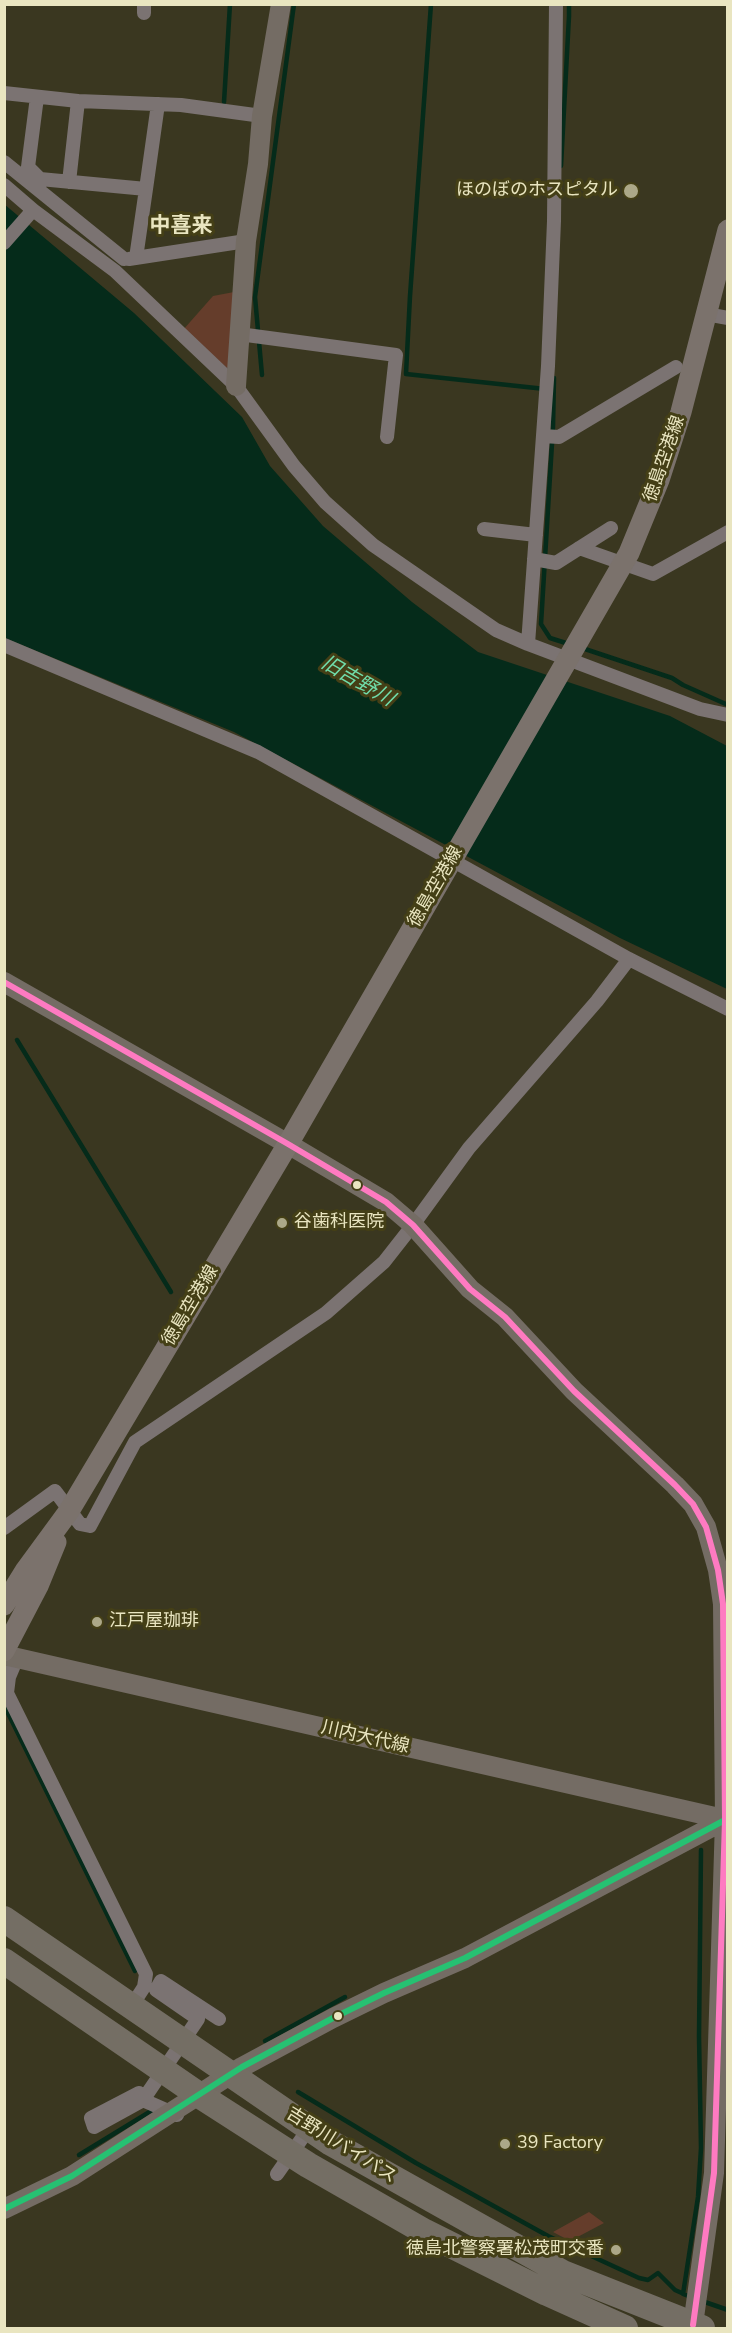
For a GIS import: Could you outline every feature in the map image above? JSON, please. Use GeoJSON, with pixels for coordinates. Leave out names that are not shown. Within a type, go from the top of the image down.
{"type":"FeatureCollection","features":[{"type":"Feature","properties":{"kind":"highway","name":"吉野川バイパス"},"geometry":{"type":"LineString","coordinates":[[4,1919],[331,2143],[563,2273],[697,2327]]}},
{"type":"Feature","properties":{"kind":"highway","name":"吉野川バイパス"},"geometry":{"type":"LineString","coordinates":[[4,1961],[199,2095],[308,2165],[425,2232],[537,2288],[625,2328]]}},
{"type":"Feature","properties":{"kind":"main road","name":"徳島空港線"},"geometry":{"type":"LineString","coordinates":[[4,1605],[25,1571],[69,1511],[288,1144],[630,553],[659,480],[681,412],[728,230]]}},
{"type":"Feature","properties":{"kind":"main road","name":"徳島空港線"},"geometry":{"type":"LineString","coordinates":[[9,1654],[69,1511]]}},
{"type":"Feature","properties":{"kind":"street"},"geometry":{"type":"LineString","coordinates":[[236,386],[246,241],[258,164],[262,116],[281,4]]}},
{"type":"Feature","properties":{"kind":"street"},"geometry":{"type":"LineString","coordinates":[[528,644],[543,436],[554,221],[556,4]]}},
{"type":"Feature","properties":{"kind":"street"},"geometry":{"type":"LineString","coordinates":[[4,93],[78,101],[181,105],[262,116]]}},
{"type":"Feature","properties":{"kind":"street"},"geometry":{"type":"LineString","coordinates":[[37,97],[28,167],[40,179],[146,189]]}},
{"type":"Feature","properties":{"kind":"street"},"geometry":{"type":"LineString","coordinates":[[69,182],[78,101]]}},
{"type":"Feature","properties":{"kind":"street"},"geometry":{"type":"LineString","coordinates":[[125,263],[146,189],[158,104]]}},
{"type":"Feature","properties":{"kind":"street"},"geometry":{"type":"LineString","coordinates":[[4,162],[125,263],[236,386],[294,466],[325,502],[373,545],[496,630],[700,710],[728,715]]}},
{"type":"Feature","properties":{"kind":"street"},"geometry":{"type":"LineString","coordinates":[[4,185],[32,211],[125,263],[246,241]]}},
{"type":"Feature","properties":{"kind":"street"},"geometry":{"type":"LineString","coordinates":[[4,243],[32,211]]}},
{"type":"Feature","properties":{"kind":"street"},"geometry":{"type":"LineString","coordinates":[[706,314],[728,318]]}},
{"type":"Feature","properties":{"kind":"street"},"geometry":{"type":"LineString","coordinates":[[239,334],[396,355],[387,437]]}},
{"type":"Feature","properties":{"kind":"street"},"geometry":{"type":"LineString","coordinates":[[543,436],[559,437],[676,367]]}},
{"type":"Feature","properties":{"kind":"street"},"geometry":{"type":"LineString","coordinates":[[534,559],[556,563],[611,528]]}},
{"type":"Feature","properties":{"kind":"street"},"geometry":{"type":"LineString","coordinates":[[484,529],[536,535]]}},
{"type":"Feature","properties":{"kind":"street"},"geometry":{"type":"LineString","coordinates":[[579,548],[653,574],[728,532]]}},
{"type":"Feature","properties":{"kind":"street"},"geometry":{"type":"LineString","coordinates":[[4,645],[258,752],[629,958],[728,1009]]}},
{"type":"Feature","properties":{"kind":"street"},"geometry":{"type":"LineString","coordinates":[[4,1528],[55,1491],[80,1524],[90,1526],[135,1442],[326,1313],[384,1262],[469,1148],[597,1001],[629,958]]}},
{"type":"Feature","properties":{"kind":"street"},"geometry":{"type":"LineString","coordinates":[[4,982],[288,1144],[386,1203],[413,1225],[470,1289],[505,1317],[574,1391],[675,1485],[693,1504],[706,1527],[718,1570],[723,1604],[726,1820],[714,2173],[697,2327]]}},
{"type":"Feature","properties":{"kind":"street"},"geometry":{"type":"LineString","coordinates":[[9,1654],[7,1693],[146,1974],[144,1987],[131,2007]]}},
{"type":"Feature","properties":{"kind":"street","name":"川内大代線"},"geometry":{"type":"LineString","coordinates":[[9,1654],[726,1820]]}},
{"type":"Feature","properties":{"kind":"street"},"geometry":{"type":"LineString","coordinates":[[4,2209],[72,2176],[230,2075],[333,2018],[465,1958],[726,1820]]}},
{"type":"Feature","properties":{"kind":"street"},"geometry":{"type":"LineString","coordinates":[[179,2115],[141,2096],[198,2019],[156,1990],[161,1981],[219,2019]]}},
{"type":"Feature","properties":{"kind":"street"},"geometry":{"type":"LineString","coordinates":[[277,2174],[316,2118]]}},
{"type":"Feature","properties":{"kind":"shaded area"},"geometry":{"type":"Polygon","coordinates":[[[234,292],[230,367],[227,368],[183,330],[213,296],[234,292]]]}},
{"type":"Feature","properties":{"kind":"shaded area"},"geometry":{"type":"Polygon","coordinates":[[[589,2212],[604,2223],[570,2241],[553,2232],[589,2212]]]}},
{"type":"Feature","properties":{"kind":"water","name":"旧吉野川"},"geometry":{"type":"Polygon","coordinates":[[[4,204],[134,313],[242,417],[270,466],[323,526],[412,602],[478,652],[670,716],[727,746],[727,989],[620,938],[234,732],[5,638],[4,204]]]}},
{"type":"Feature","properties":{"kind":"waterway"},"geometry":{"type":"LineString","coordinates":[[224,102],[230,4]]}},
{"type":"Feature","properties":{"kind":"waterway"},"geometry":{"type":"LineString","coordinates":[[262,375],[255,297],[294,4]]}},
{"type":"Feature","properties":{"kind":"waterway"},"geometry":{"type":"LineString","coordinates":[[431,4],[406,374],[545,389]]}},
{"type":"Feature","properties":{"kind":"waterway"},"geometry":{"type":"LineString","coordinates":[[569,4],[569,17]]}},
{"type":"Feature","properties":{"kind":"waterway"},"geometry":{"type":"LineString","coordinates":[[561,166],[569,16]]}},
{"type":"Feature","properties":{"kind":"waterway"},"geometry":{"type":"LineString","coordinates":[[554,378],[541,624],[550,638],[569,644]]}},
{"type":"Feature","properties":{"kind":"waterway"},"geometry":{"type":"LineString","coordinates":[[582,648],[672,678],[728,705]]}},
{"type":"Feature","properties":{"kind":"waterway"},"geometry":{"type":"LineString","coordinates":[[17,1040],[171,1292]]}},
{"type":"Feature","properties":{"kind":"waterway"},"geometry":{"type":"LineString","coordinates":[[4,1705],[135,1971]]}},
{"type":"Feature","properties":{"kind":"waterway"},"geometry":{"type":"LineString","coordinates":[[691,2297],[683,2294],[698,2197],[701,2148],[699,2036],[701,1850]]}},
{"type":"Feature","properties":{"kind":"waterway"},"geometry":{"type":"LineString","coordinates":[[265,2041],[345,1997]]}},
{"type":"Feature","properties":{"kind":"waterway"},"geometry":{"type":"LineString","coordinates":[[298,2092],[416,2163],[548,2236],[639,2278],[648,2280],[658,2273],[675,2290],[684,2294]]}},
{"type":"Feature","properties":{"kind":"waterway"},"geometry":{"type":"LineString","coordinates":[[79,2155],[156,2108]]}},
{"type":"Feature","properties":{"kind":"waterway"},"geometry":{"type":"LineString","coordinates":[[702,2301],[728,2310]]}},
{"type":"Feature","properties":{"kind":"transit line"},"geometry":{"type":"LineString","coordinates":[[4,982],[386,1202],[413,1225],[470,1289],[505,1317],[574,1391],[675,1485],[693,1504],[706,1527],[718,1570],[723,1604],[725,1820],[714,2173],[693,2325]]}},
{"type":"Feature","properties":{"kind":"transit line"},"geometry":{"type":"LineString","coordinates":[[4,2209],[72,2176],[242,2067],[384,1993],[465,1958],[725,1820]]}},
{"type":"Feature","properties":{"kind":"place","name":"ほのぼのホスピタル"},"geometry":{"type":"Point","coordinates":[631,191]}},
{"type":"Feature","properties":{"kind":"place","name":"谷歯科医院"},"geometry":{"type":"Point","coordinates":[282,1223]}},
{"type":"Feature","properties":{"kind":"place","name":"江戸屋珈琲"},"geometry":{"type":"Point","coordinates":[97,1622]}},
{"type":"Feature","properties":{"kind":"place","name":"39 Factory"},"geometry":{"type":"Point","coordinates":[505,2144]}},
{"type":"Feature","properties":{"kind":"place","name":"徳島北警察署松茂町交番"},"geometry":{"type":"Point","coordinates":[616,2250]}},
{"type":"Feature","properties":{"kind":"district","name":"中喜来"},"geometry":{"type":"Point","coordinates":[181,227]}}]}
